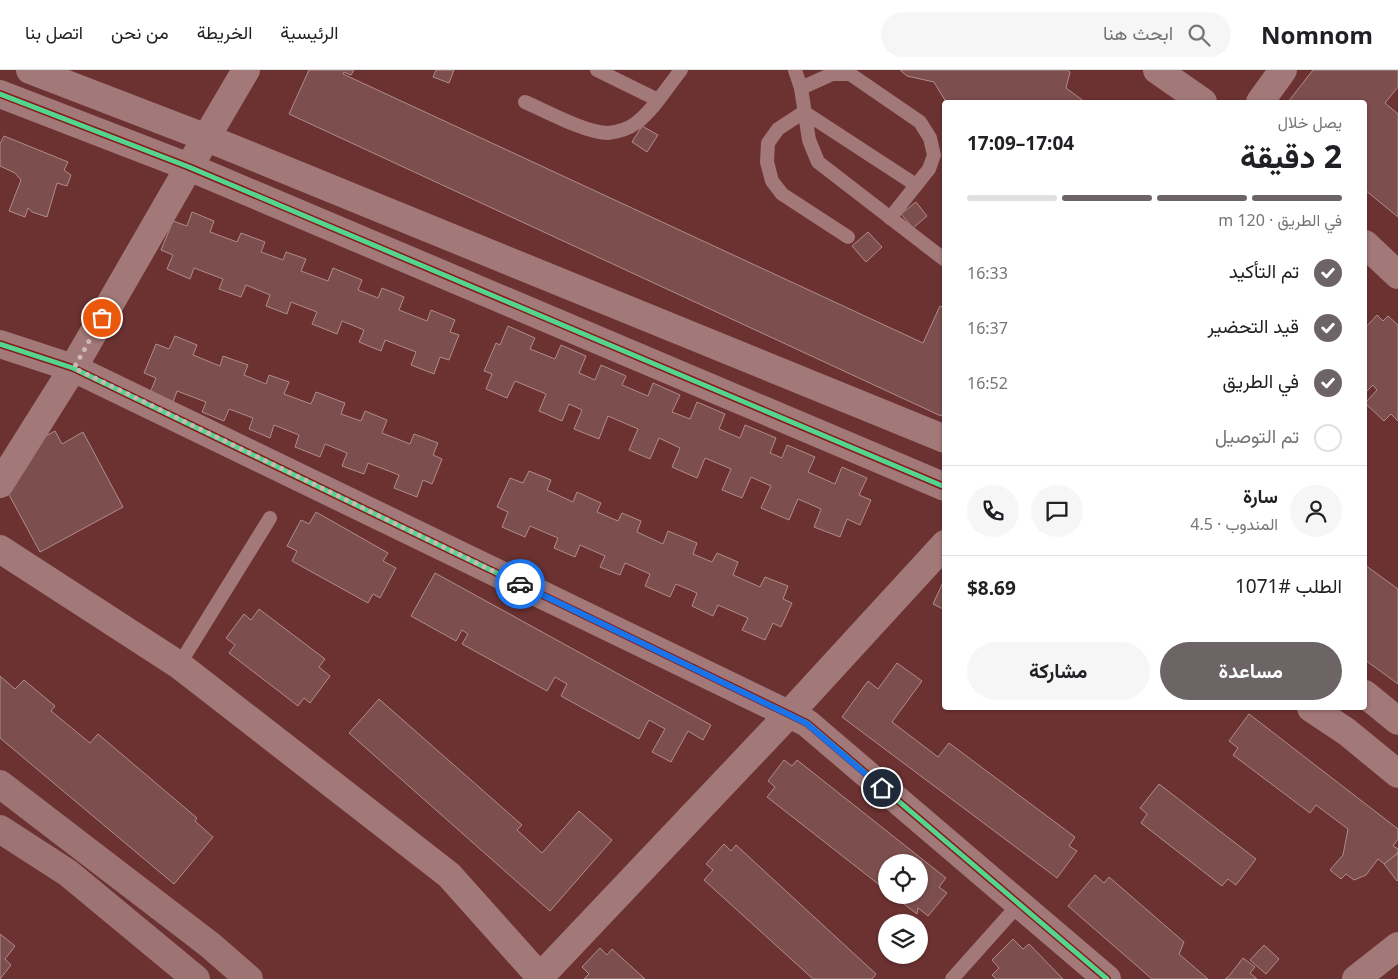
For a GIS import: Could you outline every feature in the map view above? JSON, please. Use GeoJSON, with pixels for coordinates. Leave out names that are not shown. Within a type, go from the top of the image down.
{"type":"FeatureCollection","features":[{"type":"Feature","properties":{"kind":"main road"},"geometry":{"type":"LineString","coordinates":[[0,784],[210,944],[249,979]]}},
{"type":"Feature","properties":{"kind":"main road"},"geometry":{"type":"LineString","coordinates":[[0,830],[68,873],[196,979]]}},
{"type":"Feature","properties":{"kind":"street"},"geometry":{"type":"LineString","coordinates":[[30,70],[207,138],[942,438]]}},
{"type":"Feature","properties":{"kind":"street"},"geometry":{"type":"LineString","coordinates":[[0,484],[74,368],[246,70]]}},
{"type":"Feature","properties":{"kind":"street"},"geometry":{"type":"LineString","coordinates":[[1157,70],[1199,100]]}},
{"type":"Feature","properties":{"kind":"street"},"geometry":{"type":"LineString","coordinates":[[1261,100],[1283,70]]}},
{"type":"Feature","properties":{"kind":"street"},"geometry":{"type":"LineString","coordinates":[[0,94],[189,167],[942,486]]}},
{"type":"Feature","properties":{"kind":"street"},"geometry":{"type":"LineString","coordinates":[[1367,246],[1398,275]]}},
{"type":"Feature","properties":{"kind":"street"},"geometry":{"type":"LineString","coordinates":[[0,344],[74,368],[806,723],[1107,979]]}},
{"type":"Feature","properties":{"kind":"street"},"geometry":{"type":"LineString","coordinates":[[0,549],[179,665],[449,875],[541,978],[789,714],[942,547]]}},
{"type":"Feature","properties":{"kind":"street"},"geometry":{"type":"LineString","coordinates":[[1367,696],[1398,721]]}},
{"type":"Feature","properties":{"kind":"street"},"geometry":{"type":"LineString","coordinates":[[1314,710],[1347,732],[1398,774]]}},
{"type":"Feature","properties":{"kind":"street"},"geometry":{"type":"LineString","coordinates":[[1356,979],[1398,946]]}},
{"type":"Feature","properties":{"kind":"lane"},"geometry":{"type":"LineString","coordinates":[[597,70],[658,100]]}},
{"type":"Feature","properties":{"kind":"lane"},"geometry":{"type":"LineString","coordinates":[[525,102],[590,130],[607,133],[622,130],[637,122],[658,100],[681,70]]}},
{"type":"Feature","properties":{"kind":"lane"},"geometry":{"type":"LineString","coordinates":[[796,70],[801,88],[809,140],[818,162],[942,258]]}},
{"type":"Feature","properties":{"kind":"lane"},"geometry":{"type":"LineString","coordinates":[[801,88],[832,74],[850,74],[920,122],[930,138],[934,155],[929,169],[890,218]]}},
{"type":"Feature","properties":{"kind":"lane"},"geometry":{"type":"LineString","coordinates":[[804,112],[916,185]]}},
{"type":"Feature","properties":{"kind":"lane"},"geometry":{"type":"LineString","coordinates":[[804,112],[778,129],[768,143],[767,162],[772,181],[782,194],[848,237]]}},
{"type":"Feature","properties":{"kind":"lane"},"geometry":{"type":"LineString","coordinates":[[179,665],[270,518]]}},
{"type":"Feature","properties":{"kind":"lane"},"geometry":{"type":"LineString","coordinates":[[952,979],[1019,904]]}},
{"type":"Feature","properties":{"kind":"building"},"geometry":{"type":"Polygon","coordinates":[[[309,70],[354,70],[351,75],[344,72],[343,74],[923,343],[940,306],[942,307],[942,414],[941,416],[289,114],[309,70]]]}},
{"type":"Feature","properties":{"kind":"building"},"geometry":{"type":"Polygon","coordinates":[[[436,70],[454,70],[449,83],[433,77],[436,70]]]}},
{"type":"Feature","properties":{"kind":"building"},"geometry":{"type":"Polygon","coordinates":[[[900,70],[1067,70],[1070,72],[1066,88],[1082,100],[945,100],[934,82],[907,76],[900,70]]]}},
{"type":"Feature","properties":{"kind":"building"},"geometry":{"type":"Polygon","coordinates":[[[1313,70],[1398,70],[1398,87],[1385,103],[1398,114],[1398,217],[1367,192],[1367,100],[1290,100],[1313,70]]]}},
{"type":"Feature","properties":{"kind":"building"},"geometry":{"type":"Polygon","coordinates":[[[642,126],[658,135],[647,152],[632,142],[642,126]]]}},
{"type":"Feature","properties":{"kind":"building"},"geometry":{"type":"Polygon","coordinates":[[[4,136],[68,162],[64,170],[71,175],[67,186],[57,183],[47,217],[32,212],[28,208],[25,217],[9,211],[21,180],[15,173],[0,166],[0,144],[4,136]]]}},
{"type":"Feature","properties":{"kind":"building"},"geometry":{"type":"Polygon","coordinates":[[[916,202],[927,216],[913,228],[901,214],[916,202]]]}},
{"type":"Feature","properties":{"kind":"building"},"geometry":{"type":"Polygon","coordinates":[[[192,212],[214,221],[210,232],[237,242],[241,233],[265,242],[261,252],[283,260],[286,252],[306,259],[301,271],[328,281],[333,268],[362,280],[358,290],[378,298],[382,288],[404,297],[399,310],[427,321],[431,310],[455,320],[450,332],[459,335],[449,360],[440,357],[434,374],[411,365],[416,352],[385,340],[381,351],[359,342],[364,330],[342,321],[337,334],[312,324],[317,312],[291,302],[287,314],[266,306],[270,295],[246,285],[241,297],[219,289],[223,279],[194,268],[190,279],[167,269],[173,255],[161,250],[173,221],[187,226],[192,212]]]}},
{"type":"Feature","properties":{"kind":"building"},"geometry":{"type":"Polygon","coordinates":[[[868,232],[882,247],[866,262],[852,246],[868,232]]]}},
{"type":"Feature","properties":{"kind":"building"},"geometry":{"type":"Polygon","coordinates":[[[1377,315],[1383,321],[1388,316],[1398,325],[1398,421],[1391,414],[1384,421],[1367,405],[1367,401],[1377,390],[1373,385],[1367,391],[1367,326],[1377,315]]]}},
{"type":"Feature","properties":{"kind":"building"},"geometry":{"type":"Polygon","coordinates":[[[508,326],[535,338],[530,349],[555,359],[561,345],[586,356],[579,373],[595,380],[601,365],[626,376],[622,385],[648,396],[653,383],[680,395],[672,412],[690,419],[697,402],[725,414],[719,429],[740,438],[745,425],[776,438],[770,453],[782,458],[787,445],[815,457],[808,472],[835,484],[842,467],[867,478],[859,495],[871,500],[860,525],[847,519],[840,537],[814,527],[821,509],[798,499],[789,520],[761,508],[771,486],[751,477],[742,498],[722,490],[731,469],[705,458],[697,478],[672,467],[680,448],[659,438],[650,459],[629,450],[638,429],[608,416],[599,439],[574,429],[582,410],[569,404],[562,421],[539,411],[546,394],[515,381],[507,398],[486,389],[492,374],[484,371],[496,343],[500,345],[508,326]]]}},
{"type":"Feature","properties":{"kind":"building"},"geometry":{"type":"Polygon","coordinates":[[[175,336],[197,345],[193,355],[220,366],[223,356],[248,365],[244,375],[266,384],[269,375],[289,382],[284,394],[311,404],[316,392],[345,403],[341,414],[361,421],[365,411],[387,420],[382,433],[410,444],[414,434],[438,443],[433,455],[442,459],[432,484],[423,480],[417,497],[394,488],[399,475],[368,463],[364,474],[342,466],[347,453],[325,444],[320,457],[295,447],[299,435],[274,425],[270,438],[249,429],[253,418],[229,409],[224,421],[202,412],[206,402],[177,391],[173,402],[150,393],[156,378],[144,373],[156,344],[169,349],[175,336]]]}},
{"type":"Feature","properties":{"kind":"building"},"geometry":{"type":"Polygon","coordinates":[[[55,431],[62,444],[83,432],[123,507],[40,552],[1,480],[13,454],[55,431]]]}},
{"type":"Feature","properties":{"kind":"building"},"geometry":{"type":"Polygon","coordinates":[[[529,471],[551,480],[547,490],[573,502],[577,492],[601,503],[597,512],[618,521],[622,513],[641,521],[637,532],[663,544],[668,531],[697,543],[693,554],[712,562],[717,553],[738,562],[733,575],[760,587],[765,577],[788,586],[783,599],[792,603],[781,627],[773,623],[765,640],[742,630],[748,618],[718,605],[713,616],[692,606],[697,593],[676,584],[670,597],[645,586],[650,574],[625,563],[620,575],[600,567],[605,556],[580,545],[575,557],[554,548],[558,538],[530,526],[525,537],[502,527],[508,512],[497,507],[510,478],[523,483],[529,471]]]}},
{"type":"Feature","properties":{"kind":"building"},"geometry":{"type":"Polygon","coordinates":[[[316,512],[388,553],[383,561],[396,568],[380,598],[373,594],[368,603],[292,561],[297,551],[287,546],[301,520],[309,524],[316,512]]]}},
{"type":"Feature","properties":{"kind":"building"},"geometry":{"type":"Polygon","coordinates":[[[1367,566],[1398,589],[1398,684],[1367,661],[1367,566]]]}},
{"type":"Feature","properties":{"kind":"building"},"geometry":{"type":"Polygon","coordinates":[[[435,573],[711,725],[703,740],[688,731],[671,762],[652,752],[665,729],[649,720],[639,739],[561,696],[567,684],[555,677],[547,691],[462,644],[468,634],[462,630],[456,641],[411,616],[435,573]]]}},
{"type":"Feature","properties":{"kind":"building"},"geometry":{"type":"Polygon","coordinates":[[[942,584],[942,608],[933,604],[942,584]]]}},
{"type":"Feature","properties":{"kind":"building"},"geometry":{"type":"Polygon","coordinates":[[[259,609],[325,659],[319,667],[330,676],[310,703],[304,698],[298,706],[229,653],[235,645],[226,638],[244,614],[251,620],[259,609]]]}},
{"type":"Feature","properties":{"kind":"building"},"geometry":{"type":"Polygon","coordinates":[[[897,663],[922,681],[892,722],[938,757],[949,743],[1075,837],[1069,846],[1077,851],[1057,878],[842,717],[868,681],[878,689],[897,663]]]}},
{"type":"Feature","properties":{"kind":"building"},"geometry":{"type":"Polygon","coordinates":[[[0,676],[15,689],[24,680],[55,706],[51,711],[90,743],[98,734],[197,818],[195,821],[213,837],[174,884],[0,738],[0,676]]]}},
{"type":"Feature","properties":{"kind":"building"},"geometry":{"type":"Polygon","coordinates":[[[379,699],[522,825],[517,830],[542,853],[579,811],[612,840],[550,911],[349,733],[379,699]]]}},
{"type":"Feature","properties":{"kind":"building"},"geometry":{"type":"Polygon","coordinates":[[[1249,714],[1398,829],[1398,839],[1393,846],[1398,849],[1398,852],[1387,866],[1378,859],[1366,875],[1354,880],[1346,874],[1341,879],[1330,870],[1343,855],[1348,829],[1316,805],[1310,813],[1233,755],[1238,748],[1229,741],[1249,714]]]}},
{"type":"Feature","properties":{"kind":"building"},"geometry":{"type":"Polygon","coordinates":[[[784,760],[792,766],[797,760],[916,854],[878,854],[878,884],[767,797],[775,787],[768,781],[784,760]]]}},
{"type":"Feature","properties":{"kind":"building"},"geometry":{"type":"Polygon","coordinates":[[[1159,784],[1256,859],[1236,885],[1228,879],[1222,886],[1141,823],[1147,814],[1140,808],[1159,784]]]}},
{"type":"Feature","properties":{"kind":"building"},"geometry":{"type":"Polygon","coordinates":[[[724,844],[731,851],[736,845],[876,974],[872,979],[813,979],[704,880],[713,870],[706,864],[724,844]]]}},
{"type":"Feature","properties":{"kind":"building"},"geometry":{"type":"Polygon","coordinates":[[[1398,853],[1398,880],[1397,881],[1384,864],[1398,853]]]}},
{"type":"Feature","properties":{"kind":"building"},"geometry":{"type":"Polygon","coordinates":[[[928,864],[946,878],[939,887],[947,893],[928,916],[928,914],[918,908],[917,914],[904,904],[928,904],[928,864]]]}},
{"type":"Feature","properties":{"kind":"building"},"geometry":{"type":"Polygon","coordinates":[[[1095,875],[1104,883],[1109,877],[1184,942],[1179,954],[1208,979],[1152,979],[1068,906],[1095,875]]]}},
{"type":"Feature","properties":{"kind":"building"},"geometry":{"type":"Polygon","coordinates":[[[0,934],[15,946],[5,959],[11,965],[0,979],[0,934]]]}},
{"type":"Feature","properties":{"kind":"building"},"geometry":{"type":"Polygon","coordinates":[[[1013,939],[1023,949],[1029,944],[1063,979],[996,979],[992,975],[999,968],[992,960],[1013,939]]]}},
{"type":"Feature","properties":{"kind":"building"},"geometry":{"type":"Polygon","coordinates":[[[1264,945],[1279,959],[1266,974],[1250,960],[1264,945]]]}},
{"type":"Feature","properties":{"kind":"building"},"geometry":{"type":"Polygon","coordinates":[[[600,948],[607,955],[612,949],[645,979],[584,979],[589,974],[582,967],[600,948]]]}},
{"type":"Feature","properties":{"kind":"building"},"geometry":{"type":"Polygon","coordinates":[[[1243,958],[1255,967],[1250,973],[1257,979],[1225,979],[1229,976],[1243,958]]]}},
{"type":"Feature","properties":{"kind":"cycle path"},"geometry":{"type":"LineString","coordinates":[[0,94],[189,167],[942,486]]}},
{"type":"Feature","properties":{"kind":"cycle path"},"geometry":{"type":"LineString","coordinates":[[0,344],[73,368],[807,723],[1107,979]]}},
{"type":"Feature","properties":{"kind":"way so far"},"geometry":{"type":"LineString","coordinates":[[102,318],[74,368],[520,584]]}},
{"type":"Feature","properties":{"kind":"route"},"geometry":{"type":"LineString","coordinates":[[520,584],[806,723],[882,788]]}}]}
